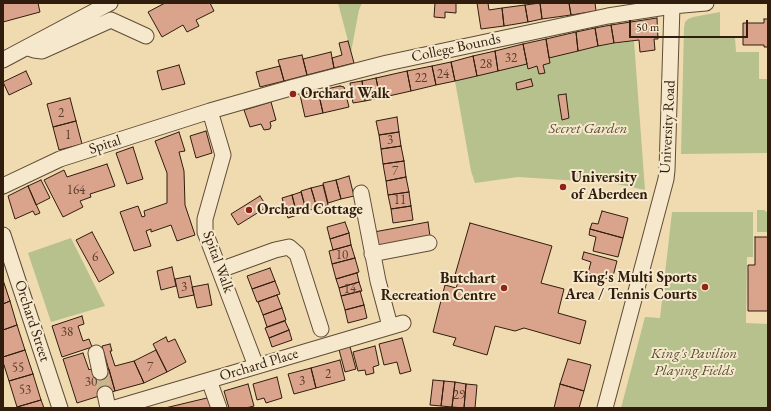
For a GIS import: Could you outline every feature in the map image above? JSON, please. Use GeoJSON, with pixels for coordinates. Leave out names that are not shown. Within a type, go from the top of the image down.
{"type":"FeatureCollection","features":[{"type":"Feature","properties":{"kind":"street"},"geometry":{"type":"LineString","coordinates":[[3,60],[110,3]]}},
{"type":"Feature","properties":{"kind":"street","name":"College Bounds"},"geometry":{"type":"LineString","coordinates":[[210,111],[373,66],[470,45],[624,8],[706,3]]}},
{"type":"Feature","properties":{"kind":"street","name":"University Road"},"geometry":{"type":"LineString","coordinates":[[605,408],[666,179],[672,6]]}},
{"type":"Feature","properties":{"kind":"street"},"geometry":{"type":"LineString","coordinates":[[28,48],[42,51],[111,20],[146,36]]}},
{"type":"Feature","properties":{"kind":"street","name":"Spital"},"geometry":{"type":"LineString","coordinates":[[3,186],[60,159],[210,111]]}},
{"type":"Feature","properties":{"kind":"street","name":"Spital Walk"},"geometry":{"type":"LineString","coordinates":[[210,111],[223,155],[204,225],[205,232],[256,366]]}},
{"type":"Feature","properties":{"kind":"street"},"geometry":{"type":"LineString","coordinates":[[361,193],[372,254],[429,243]]}},
{"type":"Feature","properties":{"kind":"street","name":"Orchard Street"},"geometry":{"type":"LineString","coordinates":[[3,235],[60,408]]}},
{"type":"Feature","properties":{"kind":"street"},"geometry":{"type":"LineString","coordinates":[[220,270],[289,246],[298,257],[321,329]]}},
{"type":"Feature","properties":{"kind":"street","name":"Orchard Place"},"geometry":{"type":"LineString","coordinates":[[115,408],[397,324],[372,254]]}},
{"type":"Feature","properties":{"kind":"street"},"geometry":{"type":"LineString","coordinates":[[96,353],[100,372]]}},
{"type":"Feature","properties":{"kind":"street"},"geometry":{"type":"LineString","coordinates":[[209,380],[219,408]]}},
{"type":"Feature","properties":{"kind":"green space"},"geometry":{"type":"Polygon","coordinates":[[[338,3],[362,3],[359,10],[351,52],[338,3]]]}},
{"type":"Feature","properties":{"kind":"green space"},"geometry":{"type":"Polygon","coordinates":[[[720,12],[720,37],[735,37],[736,52],[759,52],[759,79],[767,79],[768,82],[768,202],[767,153],[681,154],[685,22],[693,17],[720,12]]]}},
{"type":"Feature","properties":{"kind":"green space","name":"Secret Garden"},"geometry":{"type":"Polygon","coordinates":[[[634,41],[645,190],[612,183],[518,177],[475,183],[471,171],[455,81],[527,64],[528,69],[537,66],[545,73],[543,65],[549,58],[598,46],[634,41]]]}},
{"type":"Feature","properties":{"kind":"green space"},"geometry":{"type":"Polygon","coordinates":[[[757,210],[764,210],[768,213],[768,232],[757,232],[757,210]]]}},
{"type":"Feature","properties":{"kind":"green space","name":"King's Pavilion Playing Fields"},"geometry":{"type":"Polygon","coordinates":[[[672,212],[753,212],[753,257],[747,257],[746,323],[768,324],[768,408],[621,408],[645,317],[660,318],[672,212]]]}},
{"type":"Feature","properties":{"kind":"green space"},"geometry":{"type":"Polygon","coordinates":[[[71,238],[105,306],[51,322],[28,253],[71,238]]]}},
{"type":"Feature","properties":{"kind":"building"},"geometry":{"type":"Polygon","coordinates":[[[3,3],[38,3],[40,12],[3,22],[3,3]]]}},
{"type":"Feature","properties":{"kind":"building"},"geometry":{"type":"Polygon","coordinates":[[[165,3],[210,3],[214,11],[196,20],[199,26],[187,32],[183,25],[162,37],[148,12],[165,3]]]}},
{"type":"Feature","properties":{"kind":"building"},"geometry":{"type":"Polygon","coordinates":[[[435,3],[456,3],[456,13],[445,12],[445,18],[434,17],[435,3]]]}},
{"type":"Feature","properties":{"kind":"building"},"geometry":{"type":"Polygon","coordinates":[[[477,3],[488,3],[489,10],[502,8],[504,26],[481,29],[477,3]]]}},
{"type":"Feature","properties":{"kind":"building"},"geometry":{"type":"Polygon","coordinates":[[[540,3],[569,3],[571,15],[542,19],[540,3]]]}},
{"type":"Feature","properties":{"kind":"building"},"geometry":{"type":"Polygon","coordinates":[[[540,3],[542,19],[528,22],[525,5],[540,3]]]}},
{"type":"Feature","properties":{"kind":"building"},"geometry":{"type":"Polygon","coordinates":[[[569,3],[595,3],[596,11],[571,15],[569,3]]]}},
{"type":"Feature","properties":{"kind":"building"},"geometry":{"type":"Polygon","coordinates":[[[525,5],[528,22],[504,26],[502,8],[525,5]]]}},
{"type":"Feature","properties":{"kind":"building"},"geometry":{"type":"Polygon","coordinates":[[[657,18],[658,39],[654,39],[655,50],[640,52],[639,40],[614,43],[611,25],[657,18]]]}},
{"type":"Feature","properties":{"kind":"building"},"geometry":{"type":"Polygon","coordinates":[[[764,19],[768,19],[768,47],[764,47],[764,45],[743,45],[743,23],[764,23],[764,19]]]}},
{"type":"Feature","properties":{"kind":"building"},"geometry":{"type":"Polygon","coordinates":[[[611,25],[614,43],[598,46],[595,28],[611,25]]]}},
{"type":"Feature","properties":{"kind":"building"},"geometry":{"type":"Polygon","coordinates":[[[595,28],[598,46],[578,51],[576,32],[595,28]]]}},
{"type":"Feature","properties":{"kind":"building"},"geometry":{"type":"Polygon","coordinates":[[[576,32],[578,51],[549,58],[546,39],[576,32]]]}},
{"type":"Feature","properties":{"kind":"building"},"geometry":{"type":"Polygon","coordinates":[[[546,39],[550,63],[543,65],[545,73],[539,74],[537,66],[528,69],[523,44],[546,39]]]}},
{"type":"Feature","properties":{"kind":"building"},"geometry":{"type":"Polygon","coordinates":[[[348,41],[354,63],[334,68],[332,58],[342,55],[339,43],[348,41]]]}},
{"type":"Feature","properties":{"kind":"building"},"geometry":{"type":"Polygon","coordinates":[[[523,44],[527,64],[498,71],[495,51],[523,44]]]}},
{"type":"Feature","properties":{"kind":"building"},"geometry":{"type":"Polygon","coordinates":[[[495,51],[498,71],[477,76],[473,56],[495,51]]]}},
{"type":"Feature","properties":{"kind":"building"},"geometry":{"type":"Polygon","coordinates":[[[331,52],[334,68],[307,75],[303,59],[331,52]]]}},
{"type":"Feature","properties":{"kind":"building"},"geometry":{"type":"Polygon","coordinates":[[[302,55],[307,75],[284,81],[278,60],[302,55]]]}},
{"type":"Feature","properties":{"kind":"building"},"geometry":{"type":"Polygon","coordinates":[[[473,56],[477,76],[455,81],[451,62],[473,56]]]}},
{"type":"Feature","properties":{"kind":"building"},"geometry":{"type":"Polygon","coordinates":[[[451,62],[455,81],[436,85],[432,66],[451,62]]]}},
{"type":"Feature","properties":{"kind":"building"},"geometry":{"type":"Polygon","coordinates":[[[179,65],[185,84],[162,90],[157,71],[179,65]]]}},
{"type":"Feature","properties":{"kind":"building"},"geometry":{"type":"Polygon","coordinates":[[[280,66],[284,81],[260,87],[256,72],[280,66]]]}},
{"type":"Feature","properties":{"kind":"building"},"geometry":{"type":"Polygon","coordinates":[[[432,66],[436,85],[411,91],[407,71],[432,66]]]}},
{"type":"Feature","properties":{"kind":"building"},"geometry":{"type":"Polygon","coordinates":[[[26,71],[32,84],[9,95],[3,82],[26,71]]]}},
{"type":"Feature","properties":{"kind":"building"},"geometry":{"type":"Polygon","coordinates":[[[407,71],[411,91],[380,98],[376,78],[407,71]]]}},
{"type":"Feature","properties":{"kind":"building"},"geometry":{"type":"Polygon","coordinates":[[[376,78],[380,98],[365,101],[362,81],[376,78]]]}},
{"type":"Feature","properties":{"kind":"building"},"geometry":{"type":"Polygon","coordinates":[[[531,79],[533,86],[517,90],[516,83],[531,79]]]}},
{"type":"Feature","properties":{"kind":"building"},"geometry":{"type":"Polygon","coordinates":[[[362,81],[365,101],[353,103],[350,83],[362,81]]]}},
{"type":"Feature","properties":{"kind":"building"},"geometry":{"type":"Polygon","coordinates":[[[340,86],[344,87],[349,107],[323,113],[318,91],[340,86]]]}},
{"type":"Feature","properties":{"kind":"building"},"geometry":{"type":"Polygon","coordinates":[[[318,91],[323,113],[305,117],[300,95],[318,91]]]}},
{"type":"Feature","properties":{"kind":"building"},"geometry":{"type":"Polygon","coordinates":[[[566,94],[569,118],[562,120],[558,95],[566,94]]]}},
{"type":"Feature","properties":{"kind":"building"},"geometry":{"type":"Polygon","coordinates":[[[70,98],[76,121],[53,127],[47,104],[70,98]]]}},
{"type":"Feature","properties":{"kind":"building"},"geometry":{"type":"Polygon","coordinates":[[[271,102],[276,120],[270,122],[270,129],[264,130],[261,124],[250,127],[244,110],[271,102]]]}},
{"type":"Feature","properties":{"kind":"building"},"geometry":{"type":"Polygon","coordinates":[[[397,117],[399,132],[379,135],[376,121],[397,117]]]}},
{"type":"Feature","properties":{"kind":"building"},"geometry":{"type":"Polygon","coordinates":[[[76,121],[82,144],[59,150],[53,127],[76,121]]]}},
{"type":"Feature","properties":{"kind":"building"},"geometry":{"type":"Polygon","coordinates":[[[206,131],[212,153],[196,158],[190,136],[206,131]]]}},
{"type":"Feature","properties":{"kind":"building"},"geometry":{"type":"Polygon","coordinates":[[[179,132],[185,151],[179,152],[184,171],[185,205],[195,235],[177,241],[171,225],[151,232],[151,229],[146,231],[151,246],[134,251],[120,212],[138,206],[142,217],[145,216],[144,211],[167,203],[167,173],[155,141],[179,132]]]}},
{"type":"Feature","properties":{"kind":"building"},"geometry":{"type":"Polygon","coordinates":[[[399,132],[401,146],[381,149],[379,135],[399,132]]]}},
{"type":"Feature","properties":{"kind":"building"},"geometry":{"type":"Polygon","coordinates":[[[401,146],[404,161],[383,164],[381,149],[401,146]]]}},
{"type":"Feature","properties":{"kind":"building"},"geometry":{"type":"Polygon","coordinates":[[[133,147],[143,179],[127,184],[116,153],[133,147]]]}},
{"type":"Feature","properties":{"kind":"building"},"geometry":{"type":"Polygon","coordinates":[[[404,161],[406,177],[386,181],[383,164],[404,161]]]}},
{"type":"Feature","properties":{"kind":"building"},"geometry":{"type":"Polygon","coordinates":[[[107,164],[115,186],[90,194],[91,197],[80,201],[83,207],[63,217],[44,180],[64,170],[67,177],[107,164]]]}},
{"type":"Feature","properties":{"kind":"building"},"geometry":{"type":"Polygon","coordinates":[[[349,176],[354,196],[341,199],[336,180],[349,176]]]}},
{"type":"Feature","properties":{"kind":"building"},"geometry":{"type":"Polygon","coordinates":[[[406,177],[409,192],[388,195],[386,181],[406,177]]]}},
{"type":"Feature","properties":{"kind":"building"},"geometry":{"type":"Polygon","coordinates":[[[41,180],[50,198],[36,205],[28,186],[41,180]]]}},
{"type":"Feature","properties":{"kind":"building"},"geometry":{"type":"Polygon","coordinates":[[[336,180],[341,199],[328,203],[323,183],[336,180]]]}},
{"type":"Feature","properties":{"kind":"building"},"geometry":{"type":"Polygon","coordinates":[[[323,185],[328,205],[317,208],[311,188],[323,185]]]}},
{"type":"Feature","properties":{"kind":"building"},"geometry":{"type":"Polygon","coordinates":[[[28,186],[40,213],[35,215],[33,211],[15,219],[8,196],[28,186]]]}},
{"type":"Feature","properties":{"kind":"building"},"geometry":{"type":"Polygon","coordinates":[[[311,188],[317,208],[306,211],[301,191],[311,188]]]}},
{"type":"Feature","properties":{"kind":"building"},"geometry":{"type":"Polygon","coordinates":[[[301,192],[307,212],[297,215],[292,195],[301,192]]]}},
{"type":"Feature","properties":{"kind":"building"},"geometry":{"type":"Polygon","coordinates":[[[409,192],[411,206],[391,209],[388,195],[409,192]]]}},
{"type":"Feature","properties":{"kind":"building"},"geometry":{"type":"Polygon","coordinates":[[[292,195],[297,215],[288,218],[282,198],[292,195]]]}},
{"type":"Feature","properties":{"kind":"building","name":"Orchard Cottage"},"geometry":{"type":"Polygon","coordinates":[[[260,196],[267,207],[238,225],[231,214],[260,196]]]}},
{"type":"Feature","properties":{"kind":"building"},"geometry":{"type":"Polygon","coordinates":[[[411,206],[413,220],[393,223],[391,209],[411,206]]]}},
{"type":"Feature","properties":{"kind":"building"},"geometry":{"type":"Polygon","coordinates":[[[602,211],[628,218],[623,238],[590,229],[592,223],[598,224],[602,211]]]}},
{"type":"Feature","properties":{"kind":"building"},"geometry":{"type":"Polygon","coordinates":[[[345,222],[349,233],[330,239],[327,227],[345,222]]]}},
{"type":"Feature","properties":{"kind":"building"},"geometry":{"type":"Polygon","coordinates":[[[428,222],[430,236],[376,246],[374,232],[428,222]]]}},
{"type":"Feature","properties":{"kind":"building","name":"Butchart Recreation Centre"},"geometry":{"type":"Polygon","coordinates":[[[470,223],[552,246],[541,283],[564,289],[558,313],[586,321],[580,344],[524,328],[515,331],[495,326],[487,355],[453,345],[456,338],[433,332],[445,285],[456,288],[460,277],[455,275],[470,223]]]}},
{"type":"Feature","properties":{"kind":"building"},"geometry":{"type":"Polygon","coordinates":[[[590,229],[623,238],[618,257],[593,251],[596,237],[589,235],[590,229]]]}},
{"type":"Feature","properties":{"kind":"building"},"geometry":{"type":"Polygon","coordinates":[[[92,232],[114,273],[99,282],[76,240],[92,232]]]}},
{"type":"Feature","properties":{"kind":"building"},"geometry":{"type":"Polygon","coordinates":[[[349,233],[351,245],[333,250],[330,239],[349,233]]]}},
{"type":"Feature","properties":{"kind":"building"},"geometry":{"type":"Polygon","coordinates":[[[755,237],[768,237],[768,311],[748,311],[748,265],[755,265],[755,237]]]}},
{"type":"Feature","properties":{"kind":"building"},"geometry":{"type":"Polygon","coordinates":[[[351,245],[355,258],[332,264],[329,251],[351,245]]]}},
{"type":"Feature","properties":{"kind":"building"},"geometry":{"type":"Polygon","coordinates":[[[584,252],[617,261],[612,280],[588,273],[591,262],[582,259],[584,252]]]}},
{"type":"Feature","properties":{"kind":"building"},"geometry":{"type":"Polygon","coordinates":[[[355,258],[359,272],[336,279],[332,264],[355,258]]]}},
{"type":"Feature","properties":{"kind":"building"},"geometry":{"type":"Polygon","coordinates":[[[172,267],[176,286],[161,290],[157,271],[172,267]]]}},
{"type":"Feature","properties":{"kind":"building"},"geometry":{"type":"Polygon","coordinates":[[[270,268],[275,281],[252,289],[247,276],[270,268]]]}},
{"type":"Feature","properties":{"kind":"building"},"geometry":{"type":"Polygon","coordinates":[[[357,273],[359,282],[339,288],[336,279],[357,273]]]}},
{"type":"Feature","properties":{"kind":"building"},"geometry":{"type":"Polygon","coordinates":[[[190,276],[194,295],[179,298],[175,279],[190,276]]]}},
{"type":"Feature","properties":{"kind":"building"},"geometry":{"type":"Polygon","coordinates":[[[3,280],[10,301],[3,304],[3,280]]]}},
{"type":"Feature","properties":{"kind":"building"},"geometry":{"type":"Polygon","coordinates":[[[275,281],[280,294],[257,302],[252,289],[275,281]]]}},
{"type":"Feature","properties":{"kind":"building"},"geometry":{"type":"Polygon","coordinates":[[[359,282],[362,291],[341,296],[339,288],[359,282]]]}},
{"type":"Feature","properties":{"kind":"building"},"geometry":{"type":"Polygon","coordinates":[[[208,284],[212,305],[197,308],[192,287],[208,284]]]}},
{"type":"Feature","properties":{"kind":"building"},"geometry":{"type":"Polygon","coordinates":[[[360,291],[364,305],[345,310],[341,296],[360,291]]]}},
{"type":"Feature","properties":{"kind":"building"},"geometry":{"type":"Polygon","coordinates":[[[277,295],[282,308],[263,315],[258,302],[277,295]]]}},
{"type":"Feature","properties":{"kind":"building"},"geometry":{"type":"Polygon","coordinates":[[[10,301],[17,325],[3,330],[3,304],[10,301]]]}},
{"type":"Feature","properties":{"kind":"building"},"geometry":{"type":"Polygon","coordinates":[[[364,305],[367,318],[348,323],[345,310],[364,305]]]}},
{"type":"Feature","properties":{"kind":"building"},"geometry":{"type":"Polygon","coordinates":[[[282,308],[286,320],[267,327],[263,315],[282,308]]]}},
{"type":"Feature","properties":{"kind":"building"},"geometry":{"type":"Polygon","coordinates":[[[82,316],[84,324],[78,326],[83,341],[89,339],[92,347],[62,357],[52,326],[82,316]]]}},
{"type":"Feature","properties":{"kind":"building"},"geometry":{"type":"Polygon","coordinates":[[[285,321],[289,330],[269,338],[265,328],[285,321]]]}},
{"type":"Feature","properties":{"kind":"building"},"geometry":{"type":"Polygon","coordinates":[[[17,325],[25,350],[3,357],[3,330],[17,325]]]}},
{"type":"Feature","properties":{"kind":"building"},"geometry":{"type":"Polygon","coordinates":[[[289,330],[292,340],[272,347],[269,338],[289,330]]]}},
{"type":"Feature","properties":{"kind":"building"},"geometry":{"type":"Polygon","coordinates":[[[166,337],[168,342],[175,339],[186,362],[167,372],[153,344],[166,337]]]}},
{"type":"Feature","properties":{"kind":"building"},"geometry":{"type":"Polygon","coordinates":[[[402,338],[411,371],[400,374],[397,362],[384,365],[379,344],[402,338]]]}},
{"type":"Feature","properties":{"kind":"building"},"geometry":{"type":"Polygon","coordinates":[[[349,343],[356,369],[345,372],[338,346],[349,343]]]}},
{"type":"Feature","properties":{"kind":"building"},"geometry":{"type":"Polygon","coordinates":[[[110,344],[112,351],[110,351],[115,366],[134,361],[144,383],[115,391],[102,346],[110,344]]]}},
{"type":"Feature","properties":{"kind":"building"},"geometry":{"type":"Polygon","coordinates":[[[375,346],[379,365],[373,367],[374,373],[366,375],[365,370],[358,371],[353,352],[375,346]]]}},
{"type":"Feature","properties":{"kind":"building"},"geometry":{"type":"Polygon","coordinates":[[[25,350],[33,374],[9,381],[3,362],[3,357],[25,350]]]}},
{"type":"Feature","properties":{"kind":"building"},"geometry":{"type":"Polygon","coordinates":[[[156,350],[167,372],[144,383],[134,361],[156,350]]]}},
{"type":"Feature","properties":{"kind":"building"},"geometry":{"type":"Polygon","coordinates":[[[83,353],[89,370],[90,369],[96,373],[109,369],[115,391],[77,403],[63,359],[83,353]]]}},
{"type":"Feature","properties":{"kind":"building"},"geometry":{"type":"Polygon","coordinates":[[[568,359],[591,365],[584,391],[560,384],[568,359]]]}},
{"type":"Feature","properties":{"kind":"building"},"geometry":{"type":"Polygon","coordinates":[[[340,360],[345,380],[316,388],[311,368],[340,360]]]}},
{"type":"Feature","properties":{"kind":"building"},"geometry":{"type":"Polygon","coordinates":[[[311,368],[316,388],[294,394],[288,374],[311,368]]]}},
{"type":"Feature","properties":{"kind":"building"},"geometry":{"type":"Polygon","coordinates":[[[33,374],[41,400],[17,407],[9,381],[33,374]]]}},
{"type":"Feature","properties":{"kind":"building"},"geometry":{"type":"Polygon","coordinates":[[[277,377],[282,398],[266,403],[264,398],[257,400],[253,384],[277,377]]]}},
{"type":"Feature","properties":{"kind":"building"},"geometry":{"type":"Polygon","coordinates":[[[433,380],[444,381],[441,406],[430,405],[433,380]]]}},
{"type":"Feature","properties":{"kind":"building"},"geometry":{"type":"Polygon","coordinates":[[[444,381],[455,382],[452,407],[441,406],[444,381]]]}},
{"type":"Feature","properties":{"kind":"building"},"geometry":{"type":"Polygon","coordinates":[[[455,382],[466,384],[464,408],[452,407],[455,382]]]}},
{"type":"Feature","properties":{"kind":"building"},"geometry":{"type":"Polygon","coordinates":[[[248,384],[254,406],[246,408],[229,408],[224,391],[248,384]]]}},
{"type":"Feature","properties":{"kind":"building"},"geometry":{"type":"Polygon","coordinates":[[[466,384],[477,385],[475,408],[464,408],[466,384]]]}},
{"type":"Feature","properties":{"kind":"building"},"geometry":{"type":"Polygon","coordinates":[[[560,384],[584,391],[579,408],[554,408],[560,384]]]}},
{"type":"Feature","properties":{"kind":"building"},"geometry":{"type":"Polygon","coordinates":[[[211,397],[214,408],[165,408],[211,397]]]}},
{"type":"Feature","properties":{"kind":"building"},"geometry":{"type":"Polygon","coordinates":[[[41,400],[44,408],[17,408],[17,407],[41,400]]]}},
{"type":"Feature","properties":{"kind":"tunnel"},"geometry":{"type":"LineString","coordinates":[[100,372],[105,394]]}},
{"type":"Feature","properties":{"kind":"place","name":"Orchard Walk"},"geometry":{"type":"Point","coordinates":[293,94]}},
{"type":"Feature","properties":{"kind":"place","name":"University of Aberdeen"},"geometry":{"type":"Point","coordinates":[563,187]}},
{"type":"Feature","properties":{"kind":"place","name":"Orchard Cottage"},"geometry":{"type":"Point","coordinates":[249,210]}},
{"type":"Feature","properties":{"kind":"place","name":"King's Multi Sports Area / Tennis Courts"},"geometry":{"type":"Point","coordinates":[705,287]}},
{"type":"Feature","properties":{"kind":"place","name":"Butchart Recreation Centre"},"geometry":{"type":"Point","coordinates":[504,288]}}]}
